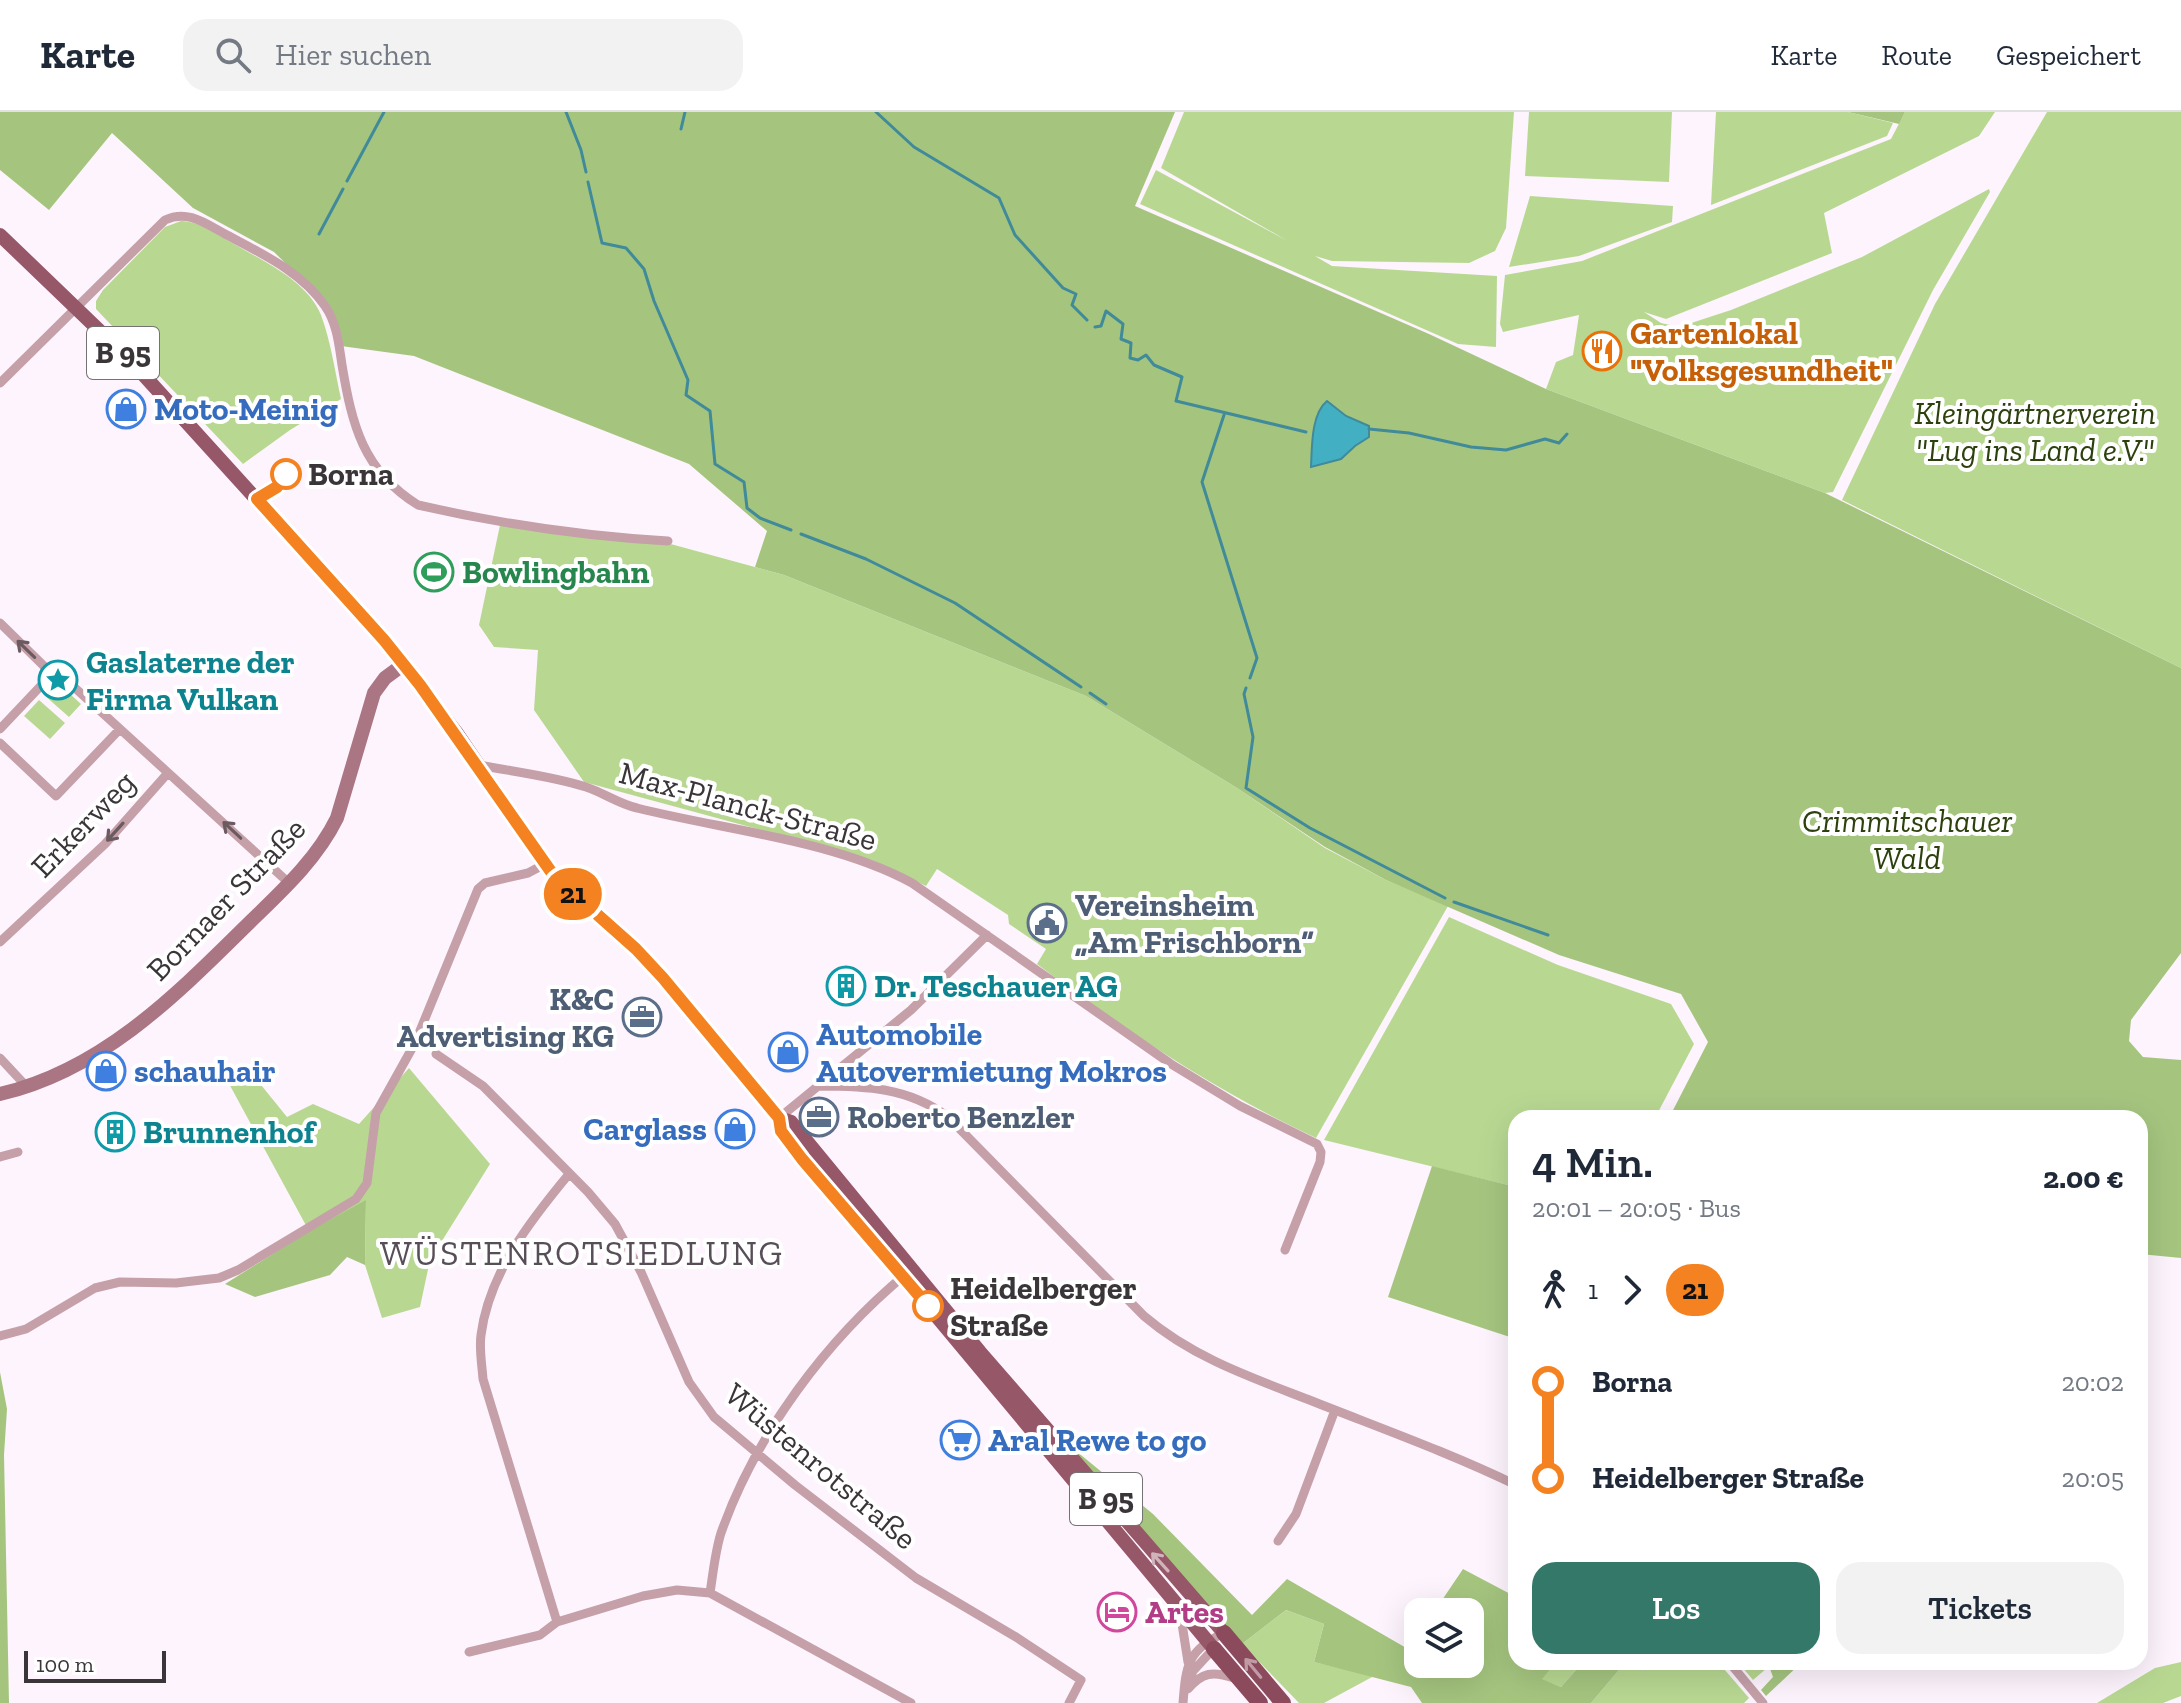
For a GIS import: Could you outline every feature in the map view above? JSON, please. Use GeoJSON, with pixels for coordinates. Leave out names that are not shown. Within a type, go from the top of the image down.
{"type":"FeatureCollection","features":[{"type":"Feature","properties":{"kind":"highway","name":"B 95"},"geometry":{"type":"LineString","coordinates":[[1224,1633],[1283,1703]]}},
{"type":"Feature","properties":{"kind":"highway","name":"B 95"},"geometry":{"type":"LineString","coordinates":[[1210,1645],[1260,1703]]}},
{"type":"Feature","properties":{"kind":"main road","name":"B 95"},"geometry":{"type":"LineString","coordinates":[[0,235],[131,361],[404,664],[479,765],[545,864],[562,884],[636,949],[779,1118],[791,1122],[907,1272],[1210,1645]]}},
{"type":"Feature","properties":{"kind":"main road","name":"Bornaer Straße"},"geometry":{"type":"LineString","coordinates":[[0,1094],[50,1079],[122,1038],[173,997],[289,883],[329,835],[337,818],[374,693],[385,678],[404,664]]}},
{"type":"Feature","properties":{"kind":"main road","name":"B 95"},"geometry":{"type":"LineString","coordinates":[[907,1272],[1224,1633]]}},
{"type":"Feature","properties":{"kind":"street"},"geometry":{"type":"LineString","coordinates":[[0,383],[165,220],[187,215],[285,266],[325,305],[334,324],[345,384],[361,442],[374,467],[404,496],[418,505],[521,526],[578,535],[668,541]]}},
{"type":"Feature","properties":{"kind":"street"},"geometry":{"type":"LineString","coordinates":[[0,623],[52,674],[63,677],[289,883]]}},
{"type":"Feature","properties":{"kind":"street"},"geometry":{"type":"LineString","coordinates":[[0,729],[52,674]]}},
{"type":"Feature","properties":{"kind":"street"},"geometry":{"type":"LineString","coordinates":[[0,743],[56,796],[119,730]]}},
{"type":"Feature","properties":{"kind":"street","name":"Max-Planck-Straße"},"geometry":{"type":"LineString","coordinates":[[479,765],[561,779],[632,807],[826,850],[912,883],[1171,1064],[1240,1106],[1317,1144],[1321,1152],[1320,1162],[1285,1250]]}},
{"type":"Feature","properties":{"kind":"street","name":"Erkerweg"},"geometry":{"type":"LineString","coordinates":[[0,942],[105,844],[167,774]]}},
{"type":"Feature","properties":{"kind":"street"},"geometry":{"type":"LineString","coordinates":[[0,1336],[26,1329],[95,1288],[120,1282],[176,1283],[219,1278],[238,1270],[356,1199],[367,1183],[376,1113],[415,1043],[478,889],[485,883],[528,873],[545,864]]}},
{"type":"Feature","properties":{"kind":"street"},"geometry":{"type":"LineString","coordinates":[[779,1118],[911,1010],[987,935]]}},
{"type":"Feature","properties":{"kind":"street","name":"Wüstenrotstraße"},"geometry":{"type":"LineString","coordinates":[[436,1054],[483,1086],[615,1224],[641,1272],[689,1382],[714,1417],[795,1485],[916,1578],[1081,1680],[1069,1703]]}},
{"type":"Feature","properties":{"kind":"street"},"geometry":{"type":"LineString","coordinates":[[0,1058],[27,1087]]}},
{"type":"Feature","properties":{"kind":"street"},"geometry":{"type":"LineString","coordinates":[[817,1086],[889,1089],[931,1104],[948,1117],[1144,1316],[1169,1337],[1242,1374],[1508,1482]]}},
{"type":"Feature","properties":{"kind":"street"},"geometry":{"type":"LineString","coordinates":[[0,1157],[18,1152]]}},
{"type":"Feature","properties":{"kind":"street"},"geometry":{"type":"LineString","coordinates":[[557,1622],[483,1379],[480,1337],[492,1293],[503,1268],[538,1210],[569,1174]]}},
{"type":"Feature","properties":{"kind":"street"},"geometry":{"type":"LineString","coordinates":[[710,1593],[720,1537],[745,1473],[805,1380],[854,1322],[907,1272]]}},
{"type":"Feature","properties":{"kind":"street"},"geometry":{"type":"LineString","coordinates":[[1278,1541],[1296,1514],[1335,1410]]}},
{"type":"Feature","properties":{"kind":"street"},"geometry":{"type":"LineString","coordinates":[[469,1652],[540,1635],[557,1622],[643,1596],[677,1590],[710,1593],[911,1703]]}},
{"type":"Feature","properties":{"kind":"street"},"geometry":{"type":"LineString","coordinates":[[1179,1608],[1188,1662],[1183,1699]]}},
{"type":"Feature","properties":{"kind":"street"},"geometry":{"type":"LineString","coordinates":[[1188,1662],[1224,1633]]}},
{"type":"Feature","properties":{"kind":"street"},"geometry":{"type":"LineString","coordinates":[[1183,1699],[1193,1671],[1210,1645]]}},
{"type":"Feature","properties":{"kind":"street"},"geometry":{"type":"LineString","coordinates":[[1736,1670],[1763,1703]]}},
{"type":"Feature","properties":{"kind":"street"},"geometry":{"type":"LineString","coordinates":[[1183,1699],[1205,1674],[1215,1673],[1241,1680]]}},
{"type":"Feature","properties":{"kind":"green space","name":"Crimmitschauer Wald"},"geometry":{"type":"Polygon","coordinates":[[[0,112],[1175,112],[1135,206],[1429,334],[1546,389],[1825,493],[2181,668],[2181,953],[2131,1020],[2129,1041],[2143,1057],[2181,1060],[2181,1258],[2148,1255],[2148,1110],[1673,1110],[1708,1042],[1681,994],[1559,955],[1386,880],[1325,847],[1237,788],[1086,696],[784,575],[755,567],[767,531],[689,464],[414,356],[341,346],[328,305],[274,252],[193,208],[112,133],[49,210],[0,170],[0,112]]]}},
{"type":"Feature","properties":{"kind":"green space"},"geometry":{"type":"Polygon","coordinates":[[[1184,112],[1514,112],[1506,228],[1495,251],[1469,263],[1332,261],[1315,256],[1332,266],[1497,276],[1496,347],[1458,344],[1140,204],[1156,170],[1286,240],[1161,168],[1184,112]]]}},
{"type":"Feature","properties":{"kind":"green space"},"geometry":{"type":"Polygon","coordinates":[[[1529,112],[1672,112],[1669,182],[1525,176],[1529,112]]]}},
{"type":"Feature","properties":{"kind":"green space"},"geometry":{"type":"Polygon","coordinates":[[[1716,112],[1848,112],[1893,123],[1887,136],[1711,205],[1716,112]]]}},
{"type":"Feature","properties":{"kind":"green space"},"geometry":{"type":"Polygon","coordinates":[[[1848,112],[1905,112],[1899,124],[1848,112]]]}},
{"type":"Feature","properties":{"kind":"green space"},"geometry":{"type":"Polygon","coordinates":[[[1905,112],[1995,112],[1979,136],[1824,213],[1832,253],[1666,319],[1644,312],[1661,323],[1679,327],[1731,310],[1862,257],[1989,189],[1933,290],[1833,492],[1825,493],[1546,389],[1556,362],[1573,355],[1579,315],[1503,332],[1500,324],[1505,275],[1582,261],[1891,139],[1905,112]]]}},
{"type":"Feature","properties":{"kind":"green space","name":"Kleingärtnerverein \"Lug ins Land e.V.\""},"geometry":{"type":"Polygon","coordinates":[[[2047,112],[2181,112],[2181,668],[1842,500],[1935,304],[2047,112]]]}},
{"type":"Feature","properties":{"kind":"green space"},"geometry":{"type":"Polygon","coordinates":[[[1530,196],[1673,206],[1672,222],[1579,256],[1509,267],[1530,196]]]}},
{"type":"Feature","properties":{"kind":"green space"},"geometry":{"type":"Polygon","coordinates":[[[181,221],[210,230],[296,283],[315,303],[328,336],[341,399],[243,464],[96,309],[96,301],[103,290],[165,227],[181,221]]]}},
{"type":"Feature","properties":{"kind":"green space"},"geometry":{"type":"Polygon","coordinates":[[[500,525],[667,543],[784,575],[1086,696],[1237,788],[1325,848],[1386,880],[1448,906],[1316,1138],[1207,1080],[1104,1013],[1037,964],[1046,949],[1009,924],[1008,915],[937,869],[926,886],[872,860],[584,782],[534,710],[538,650],[494,647],[479,625],[500,525]]]}},
{"type":"Feature","properties":{"kind":"green space"},"geometry":{"type":"Polygon","coordinates":[[[55,683],[81,704],[69,717],[44,695],[55,683]]]}},
{"type":"Feature","properties":{"kind":"green space"},"geometry":{"type":"Polygon","coordinates":[[[39,700],[65,723],[50,739],[24,716],[39,700]]]}},
{"type":"Feature","properties":{"kind":"green space"},"geometry":{"type":"Polygon","coordinates":[[[1449,917],[1558,965],[1671,1004],[1694,1044],[1659,1110],[1508,1110],[1508,1185],[1324,1140],[1449,917]]]}},
{"type":"Feature","properties":{"kind":"green space"},"geometry":{"type":"Polygon","coordinates":[[[409,1068],[490,1164],[430,1260],[420,1307],[382,1318],[365,1265],[366,1201],[309,1231],[227,1080],[253,1075],[287,1117],[313,1104],[359,1124],[409,1068]]]}},
{"type":"Feature","properties":{"kind":"green space"},"geometry":{"type":"Polygon","coordinates":[[[1432,1166],[1508,1185],[1508,1336],[1388,1297],[1432,1166]]]}},
{"type":"Feature","properties":{"kind":"green space"},"geometry":{"type":"Polygon","coordinates":[[[366,1200],[365,1265],[347,1257],[330,1275],[255,1297],[225,1284],[309,1231],[366,1200]]]}},
{"type":"Feature","properties":{"kind":"green space"},"geometry":{"type":"Polygon","coordinates":[[[0,1372],[7,1409],[4,1455],[9,1703],[0,1703],[0,1372]]]}},
{"type":"Feature","properties":{"kind":"green space"},"geometry":{"type":"Polygon","coordinates":[[[1059,1437],[1153,1514],[1252,1615],[1287,1579],[1404,1647],[1404,1678],[1484,1678],[1484,1598],[1443,1598],[1463,1569],[1508,1593],[1508,1670],[1549,1670],[1542,1679],[1561,1687],[1576,1670],[1619,1670],[1591,1703],[1422,1703],[1411,1687],[1314,1662],[1324,1624],[1286,1610],[1242,1644],[1059,1437]]]}},
{"type":"Feature","properties":{"kind":"green space"},"geometry":{"type":"Polygon","coordinates":[[[1286,1610],[1324,1624],[1314,1662],[1374,1676],[1324,1703],[1299,1703],[1242,1644],[1286,1610]]]}},
{"type":"Feature","properties":{"kind":"green space"},"geometry":{"type":"Polygon","coordinates":[[[2181,1662],[2181,1696],[2163,1703],[2097,1703],[2155,1668],[2181,1662]]]}},
{"type":"Feature","properties":{"kind":"green space"},"geometry":{"type":"Polygon","coordinates":[[[1549,1670],[1576,1670],[1561,1687],[1541,1679],[1549,1670]]]}},
{"type":"Feature","properties":{"kind":"green space"},"geometry":{"type":"Polygon","coordinates":[[[1619,1670],[1725,1670],[1749,1698],[1744,1703],[1591,1703],[1619,1670]]]}},
{"type":"Feature","properties":{"kind":"green space"},"geometry":{"type":"Polygon","coordinates":[[[1745,1670],[1765,1670],[1753,1680],[1745,1670]]]}},
{"type":"Feature","properties":{"kind":"green space"},"geometry":{"type":"Polygon","coordinates":[[[1770,1670],[1794,1670],[1766,1696],[1761,1690],[1773,1677],[1770,1670]]]}},
{"type":"Feature","properties":{"kind":"water"},"geometry":{"type":"Polygon","coordinates":[[[1327,401],[1346,416],[1369,426],[1369,437],[1341,459],[1311,467],[1315,422],[1327,401]]]}},
{"type":"Feature","properties":{"kind":"waterway"},"geometry":{"type":"LineString","coordinates":[[347,181],[384,112]]}},
{"type":"Feature","properties":{"kind":"waterway"},"geometry":{"type":"LineString","coordinates":[[566,112],[586,172]]}},
{"type":"Feature","properties":{"kind":"waterway"},"geometry":{"type":"LineString","coordinates":[[681,129],[685,112]]}},
{"type":"Feature","properties":{"kind":"waterway"},"geometry":{"type":"LineString","coordinates":[[876,112],[914,147],[999,198],[1015,235],[1063,288],[1076,294],[1072,305],[1087,320]]}},
{"type":"Feature","properties":{"kind":"waterway"},"geometry":{"type":"LineString","coordinates":[[588,182],[602,243],[626,248],[644,269],[654,301],[688,380],[686,395],[710,411],[715,464],[744,482],[747,508],[760,518],[791,530]]}},
{"type":"Feature","properties":{"kind":"waterway"},"geometry":{"type":"LineString","coordinates":[[319,234],[343,189]]}},
{"type":"Feature","properties":{"kind":"waterway"},"geometry":{"type":"LineString","coordinates":[[1095,327],[1101,326],[1106,311],[1123,324],[1121,339],[1131,343],[1130,358],[1138,360],[1146,355],[1154,365],[1182,377],[1176,401],[1306,432]]}},
{"type":"Feature","properties":{"kind":"waterway"},"geometry":{"type":"LineString","coordinates":[[1224,415],[1202,482],[1257,658],[1250,678]]}},
{"type":"Feature","properties":{"kind":"waterway"},"geometry":{"type":"LineString","coordinates":[[1369,429],[1506,450],[1545,439],[1559,443],[1567,434]]}},
{"type":"Feature","properties":{"kind":"waterway"},"geometry":{"type":"LineString","coordinates":[[801,534],[866,559],[955,603],[1081,687]]}},
{"type":"Feature","properties":{"kind":"waterway"},"geometry":{"type":"LineString","coordinates":[[1246,688],[1244,694],[1253,737],[1246,788],[1310,828],[1445,898]]}},
{"type":"Feature","properties":{"kind":"waterway"},"geometry":{"type":"LineString","coordinates":[[1090,693],[1106,704]]}},
{"type":"Feature","properties":{"kind":"waterway"},"geometry":{"type":"LineString","coordinates":[[1454,902],[1548,935]]}},
{"type":"Feature","properties":{"kind":"bus line","name":"21"},"geometry":{"type":"LineString","coordinates":[[286,474],[277,487],[257,499],[384,640],[420,685],[456,732],[554,876],[636,949],[691,1009],[779,1118],[781,1131],[802,1159],[928,1306]]}},
{"type":"Feature","properties":{"kind":"place","name":"Gartenlokal \"Volksgesundheit\""},"geometry":{"type":"Point","coordinates":[1602,351]}},
{"type":"Feature","properties":{"kind":"place","name":"Moto-Meinig"},"geometry":{"type":"Point","coordinates":[126,409]}},
{"type":"Feature","properties":{"kind":"place","name":"Borna"},"geometry":{"type":"Point","coordinates":[286,474]}},
{"type":"Feature","properties":{"kind":"place","name":"Bowlingbahn"},"geometry":{"type":"Point","coordinates":[434,572]}},
{"type":"Feature","properties":{"kind":"place","name":"Gaslaterne der Firma Vulkan"},"geometry":{"type":"Point","coordinates":[58,680]}},
{"type":"Feature","properties":{"kind":"place","name":"Vereinsheim „Am Frischborn“"},"geometry":{"type":"Point","coordinates":[1047,923]}},
{"type":"Feature","properties":{"kind":"place","name":"Dr. Teschauer AG"},"geometry":{"type":"Point","coordinates":[846,986]}},
{"type":"Feature","properties":{"kind":"place","name":"K&C Advertising KG"},"geometry":{"type":"Point","coordinates":[642,1017]}},
{"type":"Feature","properties":{"kind":"place","name":"Automobile Autovermietung Mokros"},"geometry":{"type":"Point","coordinates":[788,1052]}},
{"type":"Feature","properties":{"kind":"place","name":"schauhair"},"geometry":{"type":"Point","coordinates":[106,1071]}},
{"type":"Feature","properties":{"kind":"place","name":"Roberto Benzler"},"geometry":{"type":"Point","coordinates":[819,1117]}},
{"type":"Feature","properties":{"kind":"place","name":"Carglass"},"geometry":{"type":"Point","coordinates":[735,1129]}},
{"type":"Feature","properties":{"kind":"place","name":"Brunnenhof"},"geometry":{"type":"Point","coordinates":[115,1132]}},
{"type":"Feature","properties":{"kind":"place","name":"Heidelberger Straße"},"geometry":{"type":"Point","coordinates":[928,1306]}},
{"type":"Feature","properties":{"kind":"place","name":"Aral Rewe to go"},"geometry":{"type":"Point","coordinates":[960,1440]}},
{"type":"Feature","properties":{"kind":"place","name":"Artes"},"geometry":{"type":"Point","coordinates":[1117,1612]}},
{"type":"Feature","properties":{"kind":"district","name":"WÜSTENROTSIEDLUNG"},"geometry":{"type":"Point","coordinates":[582,1253]}}]}
